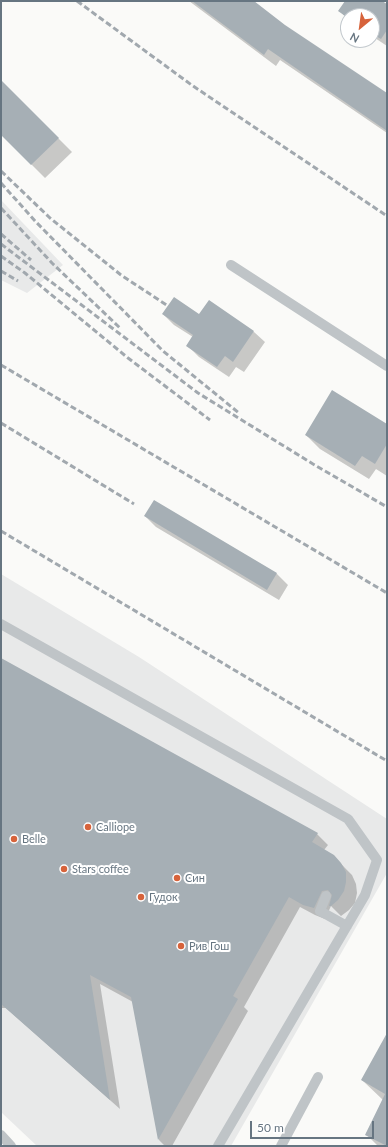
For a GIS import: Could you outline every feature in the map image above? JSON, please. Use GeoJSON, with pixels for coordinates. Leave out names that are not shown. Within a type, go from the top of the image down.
{"type":"FeatureCollection","features":[{"type":"Feature","properties":{"kind":"lane"},"geometry":{"type":"LineString","coordinates":[[231,265],[387,366]]}},
{"type":"Feature","properties":{"kind":"lane"},"geometry":{"type":"LineString","coordinates":[[1,624],[348,819],[377,860],[365,895],[218,1146]]}},
{"type":"Feature","properties":{"kind":"lane"},"geometry":{"type":"LineString","coordinates":[[326,896],[320,911],[347,926]]}},
{"type":"Feature","properties":{"kind":"lane"},"geometry":{"type":"LineString","coordinates":[[281,1146],[318,1077]]}},
{"type":"Feature","properties":{"kind":"lane"},"geometry":{"type":"LineString","coordinates":[[1,1135],[11,1146]]}},
{"type":"Feature","properties":{"kind":"shaded area"},"geometry":{"type":"Polygon","coordinates":[[[1,200],[63,265],[27,293],[1,280],[1,200]]]}},
{"type":"Feature","properties":{"kind":"shaded area"},"geometry":{"type":"Polygon","coordinates":[[[1,574],[139,657],[387,819],[387,873],[231,1146],[37,1146],[1,1112],[1,574]]]}},
{"type":"Feature","properties":{"kind":"building"},"geometry":{"type":"Polygon","coordinates":[[[192,1],[254,1],[285,25],[387,93],[387,131],[268,49],[264,55],[192,1]]]}},
{"type":"Feature","properties":{"kind":"building"},"geometry":{"type":"Polygon","coordinates":[[[345,1],[382,1],[387,4],[387,30],[380,38],[380,8],[340,8],[345,1]]]}},
{"type":"Feature","properties":{"kind":"building"},"geometry":{"type":"Polygon","coordinates":[[[1,80],[59,138],[31,165],[1,135],[1,80]]]}},
{"type":"Feature","properties":{"kind":"building"},"geometry":{"type":"Polygon","coordinates":[[[174,297],[199,314],[209,300],[254,331],[233,362],[225,356],[217,367],[186,346],[193,335],[162,314],[174,297]]]}},
{"type":"Feature","properties":{"kind":"building"},"geometry":{"type":"Polygon","coordinates":[[[332,390],[387,424],[387,444],[375,464],[362,456],[355,466],[305,435],[332,390]]]}},
{"type":"Feature","properties":{"kind":"building"},"geometry":{"type":"Polygon","coordinates":[[[154,500],[277,573],[267,590],[144,516],[154,500]]]}},
{"type":"Feature","properties":{"kind":"building","name":"Гудок"},"geometry":{"type":"Polygon","coordinates":[[[1,658],[318,833],[312,842],[334,855],[346,872],[344,891],[338,900],[331,906],[329,906],[332,895],[328,890],[322,891],[314,908],[303,905],[289,897],[233,996],[238,999],[158,1140],[131,997],[90,975],[110,1100],[1,1004],[1,658]]]}},
{"type":"Feature","properties":{"kind":"building"},"geometry":{"type":"Polygon","coordinates":[[[387,1033],[387,1146],[365,1135],[385,1094],[361,1080],[387,1033]]]}},
{"type":"Feature","properties":{"kind":"railway"},"geometry":{"type":"LineString","coordinates":[[77,1],[193,86],[387,216]]}},
{"type":"Feature","properties":{"kind":"railway"},"geometry":{"type":"LineString","coordinates":[[1,171],[50,218],[121,275],[168,306]]}},
{"type":"Feature","properties":{"kind":"railway"},"geometry":{"type":"LineString","coordinates":[[1,183],[36,222],[163,351],[239,413]]}},
{"type":"Feature","properties":{"kind":"railway"},"geometry":{"type":"LineString","coordinates":[[1,208],[52,263],[120,328]]}},
{"type":"Feature","properties":{"kind":"railway"},"geometry":{"type":"LineString","coordinates":[[1,234],[31,260]]}},
{"type":"Feature","properties":{"kind":"railway"},"geometry":{"type":"LineString","coordinates":[[1,244],[198,393],[313,464],[387,507]]}},
{"type":"Feature","properties":{"kind":"railway"},"geometry":{"type":"LineString","coordinates":[[1,256],[25,273],[128,358],[210,420]]}},
{"type":"Feature","properties":{"kind":"railway"},"geometry":{"type":"LineString","coordinates":[[1,271],[18,281]]}},
{"type":"Feature","properties":{"kind":"railway"},"geometry":{"type":"LineString","coordinates":[[1,365],[387,593]]}},
{"type":"Feature","properties":{"kind":"railway"},"geometry":{"type":"LineString","coordinates":[[1,423],[134,504]]}},
{"type":"Feature","properties":{"kind":"railway"},"geometry":{"type":"LineString","coordinates":[[1,531],[387,761]]}},
{"type":"Feature","properties":{"kind":"place","name":"Calliope"},"geometry":{"type":"Point","coordinates":[88,827]}},
{"type":"Feature","properties":{"kind":"place","name":"Belle"},"geometry":{"type":"Point","coordinates":[14,839]}},
{"type":"Feature","properties":{"kind":"place","name":"Stars coffee"},"geometry":{"type":"Point","coordinates":[64,869]}},
{"type":"Feature","properties":{"kind":"place","name":"Син"},"geometry":{"type":"Point","coordinates":[177,878]}},
{"type":"Feature","properties":{"kind":"place","name":"Гудок"},"geometry":{"type":"Point","coordinates":[141,897]}},
{"type":"Feature","properties":{"kind":"place","name":"Рив Гош"},"geometry":{"type":"Point","coordinates":[181,946]}}]}
